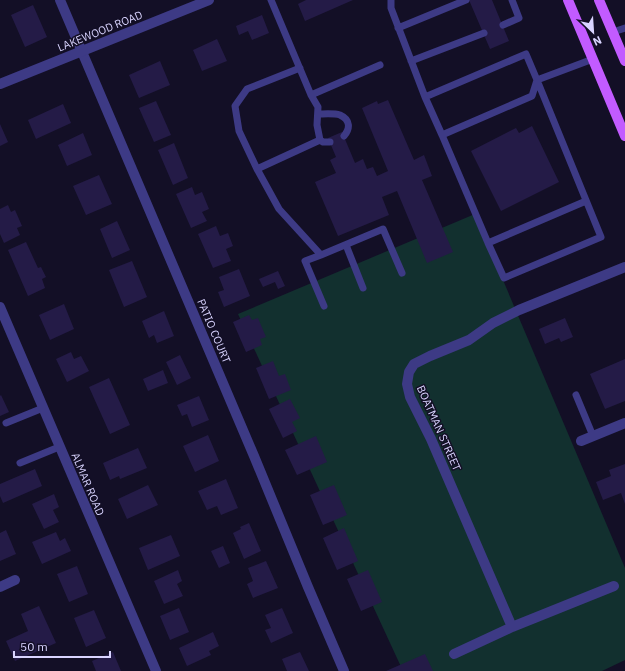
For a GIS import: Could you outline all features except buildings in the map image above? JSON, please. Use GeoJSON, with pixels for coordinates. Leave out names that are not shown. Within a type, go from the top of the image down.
{"type":"FeatureCollection","features":[{"type":"Feature","properties":{"kind":"main road"},"geometry":{"type":"LineString","coordinates":[[568,0],[622,125],[625,136]]}},
{"type":"Feature","properties":{"kind":"main road"},"geometry":{"type":"LineString","coordinates":[[593,0],[606,16]]}},
{"type":"Feature","properties":{"kind":"main road"},"geometry":{"type":"LineString","coordinates":[[599,0],[625,61]]}},
{"type":"Feature","properties":{"kind":"street","name":"PATIO COURT"},"geometry":{"type":"LineString","coordinates":[[60,0],[344,671]]}},
{"type":"Feature","properties":{"kind":"street","name":"LAKEWOOD ROAD"},"geometry":{"type":"LineString","coordinates":[[0,84],[209,0]]}},
{"type":"Feature","properties":{"kind":"street","name":"BOATMAN STREET"},"geometry":{"type":"LineString","coordinates":[[512,627],[431,439],[410,397],[407,384],[409,372],[414,364],[469,340],[493,323],[519,310],[625,267]]}},
{"type":"Feature","properties":{"kind":"street","name":"ALMAR ROAD"},"geometry":{"type":"LineString","coordinates":[[0,307],[156,671]]}},
{"type":"Feature","properties":{"kind":"street"},"geometry":{"type":"LineString","coordinates":[[581,441],[625,423]]}},
{"type":"Feature","properties":{"kind":"street"},"geometry":{"type":"LineString","coordinates":[[0,587],[15,580]]}},
{"type":"Feature","properties":{"kind":"street"},"geometry":{"type":"LineString","coordinates":[[454,654],[512,627],[614,586]]}},
{"type":"Feature","properties":{"kind":"lane"},"geometry":{"type":"LineString","coordinates":[[271,0],[318,107],[317,125],[320,140]]}},
{"type":"Feature","properties":{"kind":"lane"},"geometry":{"type":"LineString","coordinates":[[392,0],[391,8],[425,97],[504,278],[601,237],[526,54],[425,97]]}},
{"type":"Feature","properties":{"kind":"lane"},"geometry":{"type":"LineString","coordinates":[[398,28],[466,0]]}},
{"type":"Feature","properties":{"kind":"lane"},"geometry":{"type":"LineString","coordinates":[[502,25],[519,18],[512,0]]}},
{"type":"Feature","properties":{"kind":"lane"},"geometry":{"type":"LineString","coordinates":[[613,32],[625,28]]}},
{"type":"Feature","properties":{"kind":"lane"},"geometry":{"type":"LineString","coordinates":[[411,61],[484,33]]}},
{"type":"Feature","properties":{"kind":"lane"},"geometry":{"type":"LineString","coordinates":[[537,80],[593,59]]}},
{"type":"Feature","properties":{"kind":"lane"},"geometry":{"type":"LineString","coordinates":[[312,95],[380,65]]}},
{"type":"Feature","properties":{"kind":"lane"},"geometry":{"type":"LineString","coordinates":[[300,68],[247,89],[235,106],[238,131],[279,209],[321,255]]}},
{"type":"Feature","properties":{"kind":"lane"},"geometry":{"type":"LineString","coordinates":[[442,135],[532,96],[537,80]]}},
{"type":"Feature","properties":{"kind":"lane"},"geometry":{"type":"LineString","coordinates":[[318,114],[340,115],[345,119],[349,127],[348,132],[344,136]]}},
{"type":"Feature","properties":{"kind":"lane"},"geometry":{"type":"LineString","coordinates":[[257,169],[320,140],[323,142],[330,142]]}},
{"type":"Feature","properties":{"kind":"lane"},"geometry":{"type":"LineString","coordinates":[[488,242],[586,201]]}},
{"type":"Feature","properties":{"kind":"lane"},"geometry":{"type":"LineString","coordinates":[[324,306],[306,261],[346,244],[383,229],[402,273]]}},
{"type":"Feature","properties":{"kind":"lane"},"geometry":{"type":"LineString","coordinates":[[346,244],[363,288]]}},
{"type":"Feature","properties":{"kind":"lane"},"geometry":{"type":"LineString","coordinates":[[576,395],[593,436]]}},
{"type":"Feature","properties":{"kind":"lane"},"geometry":{"type":"LineString","coordinates":[[6,423],[43,408]]}},
{"type":"Feature","properties":{"kind":"lane"},"geometry":{"type":"LineString","coordinates":[[20,463],[59,447]]}},
{"type":"Feature","properties":{"kind":"green space"},"geometry":{"type":"Polygon","coordinates":[[[475,214],[625,568],[625,660],[602,671],[403,671],[238,314],[475,214]]]}}]}
